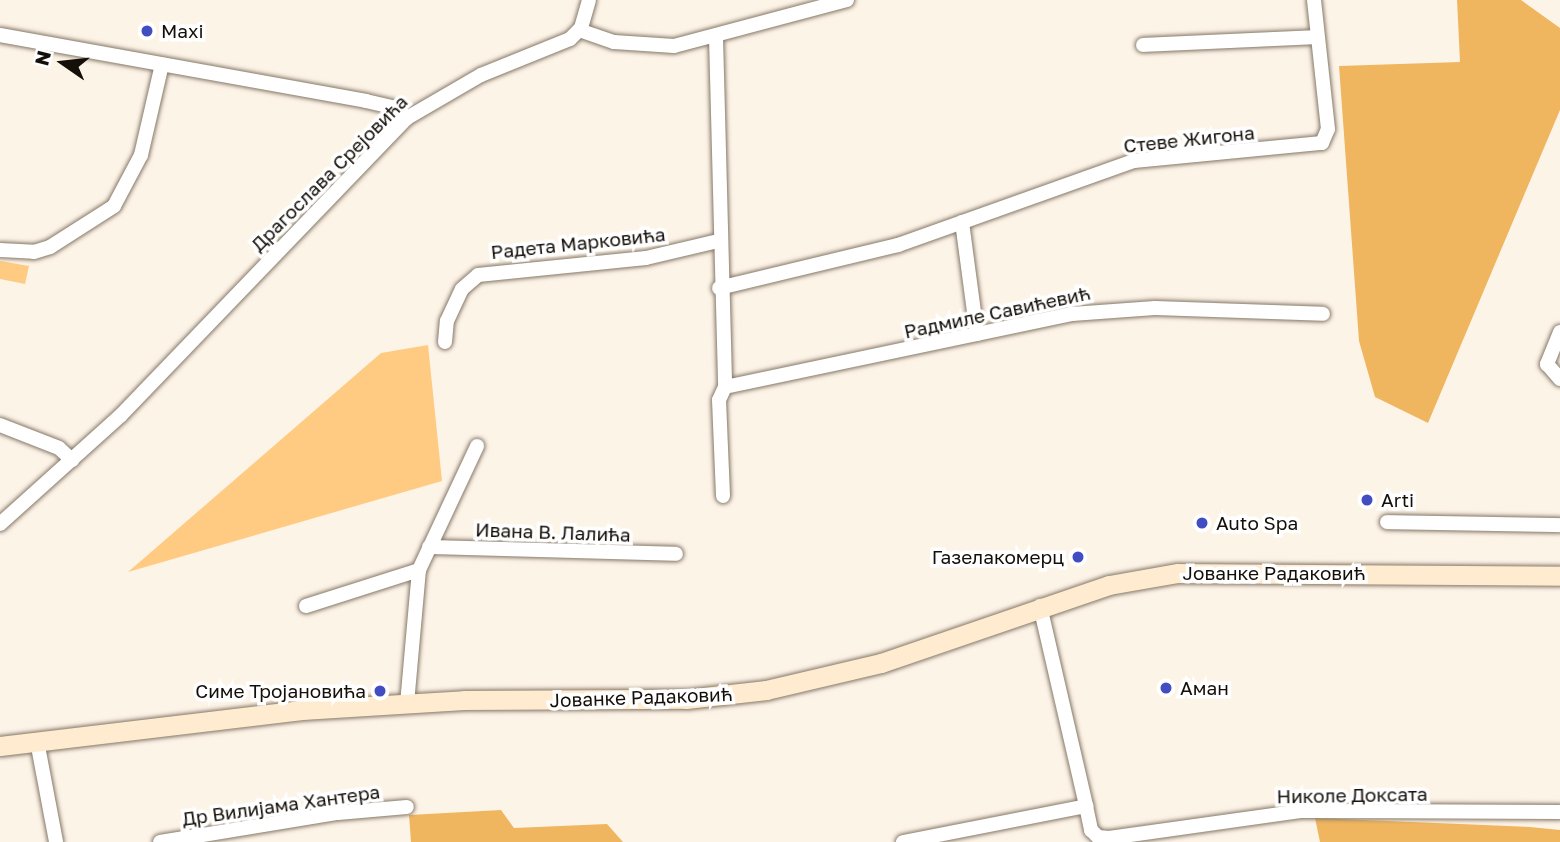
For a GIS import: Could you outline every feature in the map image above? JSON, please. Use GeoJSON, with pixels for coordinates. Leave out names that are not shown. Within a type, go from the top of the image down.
{"type":"FeatureCollection","features":[{"type":"Feature","properties":{"kind":"main road","name":"Јованке Радаковић"},"geometry":{"type":"LineString","coordinates":[[0,746],[248,714],[407,704],[686,699],[766,690],[881,663],[1040,606],[1150,577],[1222,570],[1560,576]]}},
{"type":"Feature","properties":{"kind":"street"},"geometry":{"type":"LineString","coordinates":[[589,0],[579,30],[592,37],[642,46],[686,44],[847,0]]}},
{"type":"Feature","properties":{"kind":"street","name":"Стеве Жигона"},"geometry":{"type":"LineString","coordinates":[[719,288],[853,257],[962,222],[1134,161],[1322,143],[1328,129],[1314,0]]}},
{"type":"Feature","properties":{"kind":"street","name":"Драгослава Срејовића"},"geometry":{"type":"LineString","coordinates":[[0,524],[72,460],[407,118],[452,90],[561,43],[579,30]]}},
{"type":"Feature","properties":{"kind":"street"},"geometry":{"type":"LineString","coordinates":[[0,35],[366,101],[396,108],[407,118]]}},
{"type":"Feature","properties":{"kind":"street"},"geometry":{"type":"LineString","coordinates":[[716,37],[719,288],[725,387],[719,400],[723,496]]}},
{"type":"Feature","properties":{"kind":"street"},"geometry":{"type":"LineString","coordinates":[[1143,45],[1317,37]]}},
{"type":"Feature","properties":{"kind":"street"},"geometry":{"type":"LineString","coordinates":[[0,250],[34,252],[50,247],[114,206],[141,155],[162,64]]}},
{"type":"Feature","properties":{"kind":"street"},"geometry":{"type":"LineString","coordinates":[[962,222],[977,334]]}},
{"type":"Feature","properties":{"kind":"street","name":"Радета Марковића"},"geometry":{"type":"LineString","coordinates":[[445,342],[447,321],[462,289],[478,275],[646,258],[718,241]]}},
{"type":"Feature","properties":{"kind":"street","name":"Радмиле Савићевић"},"geometry":{"type":"LineString","coordinates":[[725,387],[977,334],[1107,310],[1323,314]]}},
{"type":"Feature","properties":{"kind":"street"},"geometry":{"type":"LineString","coordinates":[[1560,332],[1547,364],[1560,379]]}},
{"type":"Feature","properties":{"kind":"street"},"geometry":{"type":"LineString","coordinates":[[0,425],[60,448],[72,460]]}},
{"type":"Feature","properties":{"kind":"street"},"geometry":{"type":"LineString","coordinates":[[407,704],[419,570],[477,446]]}},
{"type":"Feature","properties":{"kind":"street"},"geometry":{"type":"LineString","coordinates":[[1387,522],[1560,525]]}},
{"type":"Feature","properties":{"kind":"street","name":"Ивана В. Лалића"},"geometry":{"type":"LineString","coordinates":[[429,547],[676,554]]}},
{"type":"Feature","properties":{"kind":"street"},"geometry":{"type":"LineString","coordinates":[[306,606],[419,570]]}},
{"type":"Feature","properties":{"kind":"street","name":"Николе Доксата"},"geometry":{"type":"LineString","coordinates":[[1040,606],[1091,830],[1098,837],[1109,838],[1302,811],[1560,812]]}},
{"type":"Feature","properties":{"kind":"street"},"geometry":{"type":"LineString","coordinates":[[37,741],[56,842]]}},
{"type":"Feature","properties":{"kind":"street"},"geometry":{"type":"LineString","coordinates":[[903,842],[1086,806]]}},
{"type":"Feature","properties":{"kind":"street","name":"Др Вилијама Хантера"},"geometry":{"type":"LineString","coordinates":[[160,842],[338,813],[408,807]]}},
{"type":"Feature","properties":{"kind":"shaded area"},"geometry":{"type":"Polygon","coordinates":[[[1457,0],[1521,0],[1560,28],[1560,110],[1428,423],[1375,397],[1359,341],[1339,66],[1460,62],[1457,0]]]}},
{"type":"Feature","properties":{"kind":"shaded area"},"geometry":{"type":"Polygon","coordinates":[[[0,261],[29,266],[25,284],[0,279],[0,261]]]}},
{"type":"Feature","properties":{"kind":"shaded area"},"geometry":{"type":"Polygon","coordinates":[[[428,345],[442,481],[128,572],[381,353],[428,345]]]}},
{"type":"Feature","properties":{"kind":"shaded area"},"geometry":{"type":"Polygon","coordinates":[[[501,810],[514,828],[607,824],[623,842],[411,842],[409,815],[501,810]]]}},
{"type":"Feature","properties":{"kind":"shaded area"},"geometry":{"type":"Polygon","coordinates":[[[1315,818],[1530,827],[1560,830],[1560,842],[1320,842],[1315,818]]]}},
{"type":"Feature","properties":{"kind":"place","name":"Maxi"},"geometry":{"type":"Point","coordinates":[147,31]}},
{"type":"Feature","properties":{"kind":"place","name":"Arti"},"geometry":{"type":"Point","coordinates":[1367,500]}},
{"type":"Feature","properties":{"kind":"place","name":"Auto Spa"},"geometry":{"type":"Point","coordinates":[1202,523]}},
{"type":"Feature","properties":{"kind":"place","name":"Газелакомерц"},"geometry":{"type":"Point","coordinates":[1078,557]}},
{"type":"Feature","properties":{"kind":"place","name":"Аман"},"geometry":{"type":"Point","coordinates":[1166,688]}},
{"type":"Feature","properties":{"kind":"place","name":"Симе Тројановића"},"geometry":{"type":"Point","coordinates":[380,691]}}]}
